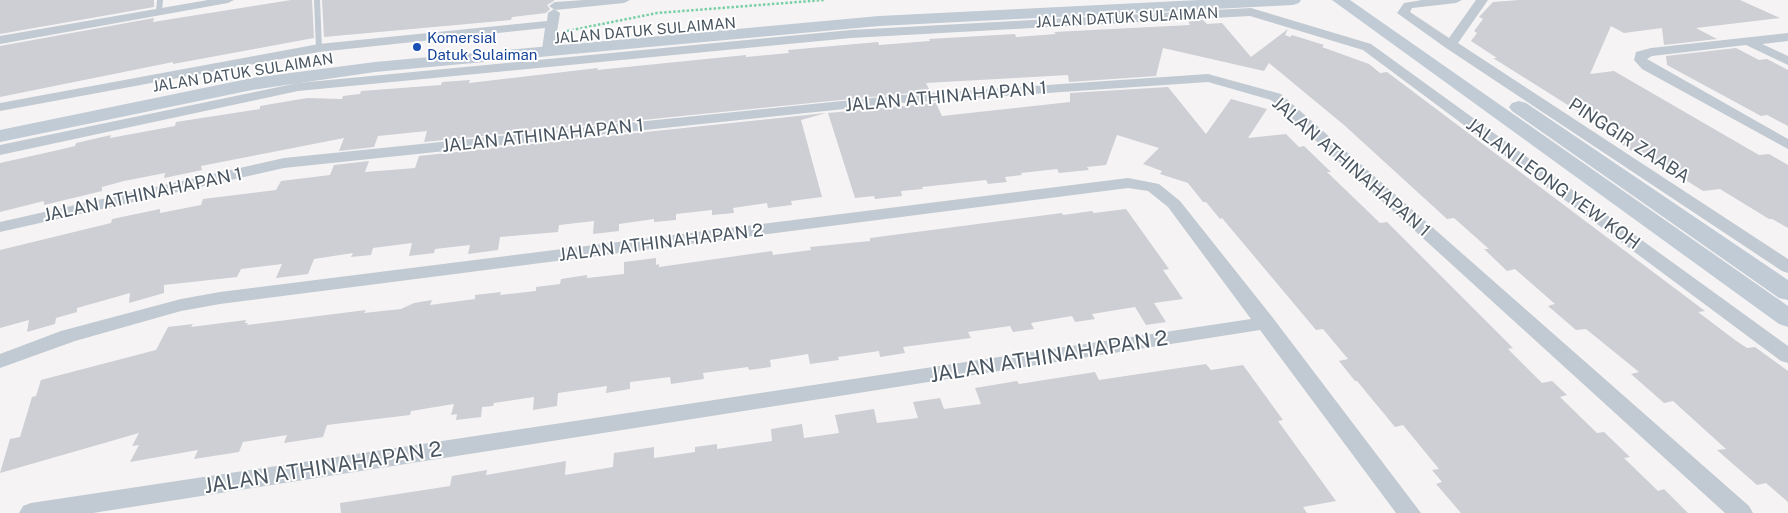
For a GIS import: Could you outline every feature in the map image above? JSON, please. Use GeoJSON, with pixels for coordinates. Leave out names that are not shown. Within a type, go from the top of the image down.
{"type":"FeatureCollection","features":[{"type":"Feature","properties":{"kind":"main road","name":"JALAN DATUK SULAIMAN"},"geometry":{"type":"LineString","coordinates":[[0,121],[172,83],[301,62],[550,37],[872,12],[1087,0]]}},
{"type":"Feature","properties":{"kind":"main road","name":"JALAN DATUK SULAIMAN"},"geometry":{"type":"LineString","coordinates":[[0,136],[252,84],[550,37],[870,22],[969,21],[1293,0]]}},
{"type":"Feature","properties":{"kind":"main road","name":"JALAN LEONG YEW KOH"},"geometry":{"type":"LineString","coordinates":[[1340,0],[1788,318]]}},
{"type":"Feature","properties":{"kind":"main road"},"geometry":{"type":"LineString","coordinates":[[1362,0],[1788,292]]}},
{"type":"Feature","properties":{"kind":"main road"},"geometry":{"type":"LineString","coordinates":[[67,106],[142,93],[153,93],[155,96],[147,102],[132,108]]}},
{"type":"Feature","properties":{"kind":"street"},"geometry":{"type":"LineString","coordinates":[[0,40],[160,6],[228,0]]}},
{"type":"Feature","properties":{"kind":"street"},"geometry":{"type":"LineString","coordinates":[[550,37],[555,3],[624,0]]}},
{"type":"Feature","properties":{"kind":"street","name":"PINGGIR ZAABA"},"geometry":{"type":"LineString","coordinates":[[1456,0],[1408,5],[1403,13],[1788,267]]}},
{"type":"Feature","properties":{"kind":"street"},"geometry":{"type":"LineString","coordinates":[[1450,45],[1482,0]]}},
{"type":"Feature","properties":{"kind":"street","name":"JALAN DATUK SULAIMAN"},"geometry":{"type":"LineString","coordinates":[[0,150],[298,87],[969,21],[1251,12],[1309,30]]}},
{"type":"Feature","properties":{"kind":"street","name":"JALAN LEONG YEW KOH"},"geometry":{"type":"LineString","coordinates":[[1309,30],[1367,47],[1788,356]]}},
{"type":"Feature","properties":{"kind":"street"},"geometry":{"type":"LineString","coordinates":[[1788,36],[1651,52],[1641,55],[1640,60],[1647,66],[1788,145]]}},
{"type":"Feature","properties":{"kind":"street","name":"JALAN DATUK SULAIMAN"},"geometry":{"type":"LineString","coordinates":[[0,107],[319,48],[550,37]]}},
{"type":"Feature","properties":{"kind":"street"},"geometry":{"type":"LineString","coordinates":[[1746,41],[1788,61]]}},
{"type":"Feature","properties":{"kind":"street","name":"JALAN ATHINAHAPAN 1"},"geometry":{"type":"LineString","coordinates":[[0,227],[284,163],[901,99],[1208,78],[1276,97],[1741,513]]}},
{"type":"Feature","properties":{"kind":"street","name":"JALAN ATHINAHAPAN 2"},"geometry":{"type":"LineString","coordinates":[[0,361],[68,336],[181,306],[220,298],[1128,183],[1153,187],[1174,204],[1409,513]]}},
{"type":"Feature","properties":{"kind":"street","name":"JALAN ATHINAHAPAN 2"},"geometry":{"type":"LineString","coordinates":[[31,513],[1266,323]]}},
{"type":"Feature","properties":{"kind":"lane"},"geometry":{"type":"LineString","coordinates":[[317,0],[319,48]]}},
{"type":"Feature","properties":{"kind":"building"},"geometry":{"type":"Polygon","coordinates":[[[0,0],[154,0],[154,7],[0,34],[0,0]]]}},
{"type":"Feature","properties":{"kind":"building"},"geometry":{"type":"Polygon","coordinates":[[[291,0],[312,0],[314,38],[173,64],[173,62],[0,97],[0,46],[154,18],[153,22],[291,0]]]}},
{"type":"Feature","properties":{"kind":"building"},"geometry":{"type":"Polygon","coordinates":[[[322,0],[554,1],[547,5],[550,9],[546,13],[512,17],[511,20],[324,37],[322,0]]]}},
{"type":"Feature","properties":{"kind":"building"},"geometry":{"type":"Polygon","coordinates":[[[1519,0],[1740,0],[1780,18],[1696,28],[1717,39],[1664,45],[1662,28],[1624,33],[1611,26],[1590,74],[1614,71],[1759,155],[1769,154],[1788,165],[1788,228],[1769,219],[1720,189],[1703,191],[1646,155],[1640,156],[1615,140],[1619,139],[1587,117],[1493,58],[1497,58],[1471,41],[1477,33],[1474,31],[1483,19],[1479,17],[1493,2],[1519,0]]]}},
{"type":"Feature","properties":{"kind":"building"},"geometry":{"type":"Polygon","coordinates":[[[1203,20],[1207,24],[1222,23],[1251,57],[1288,29],[1285,35],[1290,37],[1292,35],[1324,45],[1322,47],[1369,64],[1380,73],[1387,72],[1705,311],[1698,312],[1735,340],[1747,348],[1755,347],[1788,371],[1788,502],[1766,483],[1757,485],[1717,450],[1726,449],[1673,401],[1664,403],[1631,374],[1639,372],[1586,329],[1576,330],[1548,306],[1555,304],[1515,269],[1507,271],[1484,249],[1489,249],[1454,218],[1447,219],[1344,125],[1269,63],[1264,71],[1163,48],[1156,76],[1069,82],[1068,75],[926,83],[930,91],[424,142],[427,131],[378,136],[374,147],[339,151],[344,138],[201,166],[202,170],[164,178],[165,173],[124,181],[102,187],[102,191],[44,205],[44,201],[0,212],[0,163],[75,146],[76,143],[111,135],[110,138],[175,126],[176,122],[260,109],[260,106],[307,98],[342,99],[343,96],[360,94],[361,91],[441,85],[442,82],[470,80],[469,83],[598,68],[597,70],[746,55],[746,57],[789,53],[788,50],[878,42],[879,45],[930,41],[929,39],[1015,34],[1016,37],[1056,34],[1054,32],[1190,25],[1188,21],[1203,20]]]}},
{"type":"Feature","properties":{"kind":"building"},"geometry":{"type":"Polygon","coordinates":[[[1736,48],[1759,60],[1767,59],[1788,70],[1788,126],[1767,115],[1761,116],[1667,65],[1666,56],[1736,48]]]}},
{"type":"Feature","properties":{"kind":"building"},"geometry":{"type":"Polygon","coordinates":[[[1168,87],[1206,134],[1231,99],[1267,109],[1248,138],[1286,134],[1299,147],[1304,146],[1331,172],[1327,172],[1380,223],[1387,222],[1513,348],[1508,349],[1542,383],[1552,381],[1567,395],[1560,397],[1597,433],[1604,432],[1630,457],[1624,458],[1658,491],[1664,489],[1688,513],[1461,513],[1436,484],[1442,482],[1432,470],[1439,469],[1403,425],[1395,427],[1357,381],[1355,381],[1339,361],[1348,359],[1323,329],[1316,330],[1222,218],[1220,219],[1206,202],[1203,202],[1188,183],[1160,174],[1162,171],[1143,164],[1159,148],[1117,135],[1106,165],[1087,167],[1089,170],[1059,173],[1057,169],[1021,173],[1022,175],[1005,177],[1007,182],[988,184],[986,180],[901,191],[902,196],[875,199],[874,196],[855,198],[828,113],[936,103],[942,116],[1070,102],[1070,93],[1168,87]]]}},
{"type":"Feature","properties":{"kind":"building"},"geometry":{"type":"Polygon","coordinates":[[[826,113],[801,120],[822,197],[791,201],[792,205],[768,208],[767,203],[733,208],[734,213],[712,215],[712,210],[676,214],[676,220],[654,222],[654,219],[619,224],[619,231],[593,234],[594,221],[559,225],[558,232],[500,237],[498,250],[468,254],[470,245],[435,249],[434,253],[409,256],[412,243],[373,248],[371,255],[351,257],[353,253],[314,259],[308,274],[276,278],[282,264],[241,269],[237,277],[164,285],[164,293],[129,303],[130,293],[77,308],[77,312],[56,318],[55,324],[27,332],[29,320],[0,328],[0,250],[111,223],[112,219],[160,209],[160,213],[201,205],[203,199],[276,190],[281,181],[330,175],[334,165],[369,161],[365,172],[415,168],[419,156],[826,113]]]}},
{"type":"Feature","properties":{"kind":"building"},"geometry":{"type":"Polygon","coordinates":[[[1126,209],[1169,269],[1163,270],[1183,299],[1154,303],[1166,322],[1146,325],[1135,307],[1092,314],[1095,319],[1075,322],[1072,316],[1031,323],[1034,329],[1013,332],[1010,326],[968,332],[971,338],[903,347],[905,353],[880,357],[879,351],[838,357],[839,360],[810,364],[808,354],[770,360],[771,367],[749,370],[748,367],[703,373],[704,379],[671,384],[670,377],[630,382],[630,389],[606,393],[607,386],[558,393],[557,406],[533,410],[534,397],[494,403],[493,406],[482,407],[481,417],[456,420],[457,414],[451,415],[454,404],[411,411],[410,415],[327,425],[323,437],[284,443],[287,435],[243,442],[239,452],[194,459],[198,450],[130,462],[139,445],[132,446],[139,433],[0,473],[10,439],[20,437],[32,397],[36,396],[41,380],[156,350],[168,327],[193,324],[191,327],[246,320],[245,323],[248,323],[247,325],[366,310],[364,313],[401,309],[414,303],[432,300],[430,305],[475,299],[475,295],[501,292],[500,295],[536,291],[536,287],[560,284],[561,279],[587,275],[587,278],[624,274],[624,262],[656,258],[656,265],[659,264],[659,267],[772,251],[773,255],[811,250],[810,247],[870,241],[870,238],[1062,213],[1063,215],[1126,209]]]}},
{"type":"Feature","properties":{"kind":"building"},"geometry":{"type":"Polygon","coordinates":[[[1206,364],[1211,370],[1243,365],[1283,420],[1278,421],[1336,501],[1303,507],[1307,513],[341,513],[340,503],[450,486],[452,476],[487,470],[486,475],[566,461],[565,475],[613,467],[614,453],[654,447],[654,458],[695,452],[695,447],[717,444],[717,449],[772,441],[771,429],[802,424],[804,438],[839,433],[835,415],[874,409],[877,423],[918,418],[913,402],[940,398],[944,409],[981,404],[975,388],[1017,381],[1019,384],[1095,372],[1099,380],[1206,364]]]}},
{"type":"Feature","properties":{"kind":"place","name":"Komersial Datuk Sulaiman"},"geometry":{"type":"Point","coordinates":[417,47]}}]}
